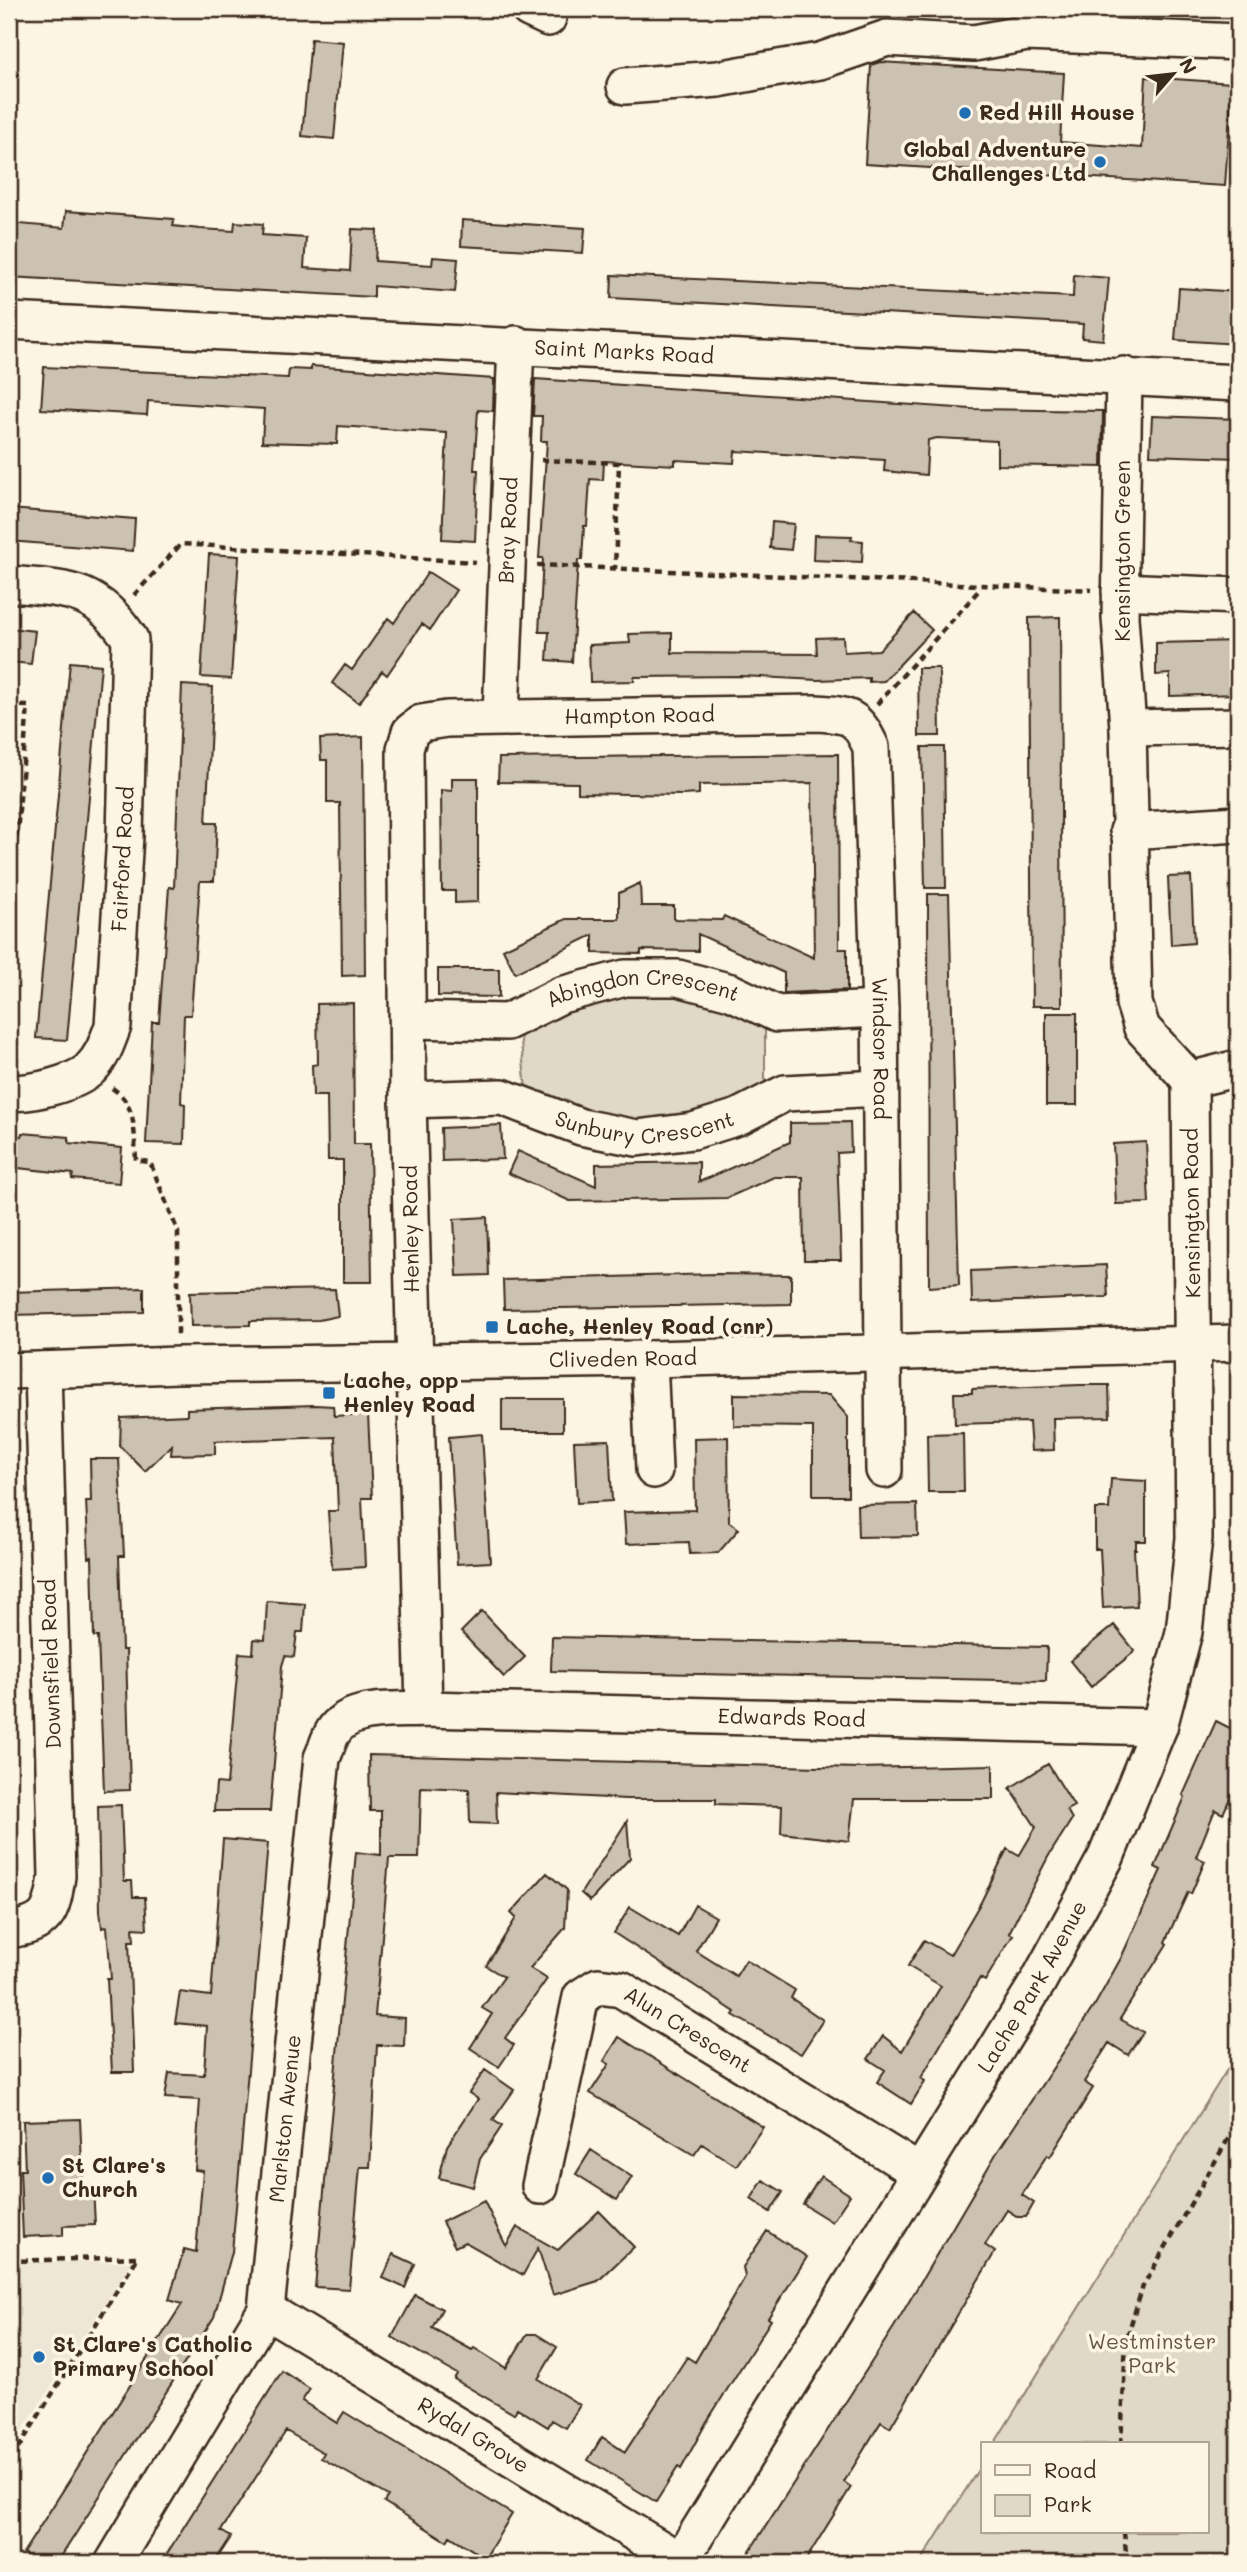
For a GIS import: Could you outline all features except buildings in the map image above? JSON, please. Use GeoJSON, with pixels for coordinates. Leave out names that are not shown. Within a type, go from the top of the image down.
{"type":"FeatureCollection","features":[{"type":"Feature","properties":{"kind":"street"},"geometry":{"type":"LineString","coordinates":[[625,86],[718,79],[820,61],[887,38],[974,43],[1027,33],[1204,23],[1238,42]]}},
{"type":"Feature","properties":{"kind":"street","name":"Saint Marks Road"},"geometry":{"type":"LineString","coordinates":[[9,321],[1124,374],[1238,383]]}},
{"type":"Feature","properties":{"kind":"street","name":"Bray Road"},"geometry":{"type":"LineString","coordinates":[[501,716],[516,344]]}},
{"type":"Feature","properties":{"kind":"street","name":"Kensington Green"},"geometry":{"type":"LineString","coordinates":[[1124,374],[1120,604],[1128,728],[1133,1003],[1142,1028],[1190,1080]]}},
{"type":"Feature","properties":{"kind":"street"},"geometry":{"type":"LineString","coordinates":[[9,584],[67,589],[94,601],[122,628]]}},
{"type":"Feature","properties":{"kind":"street"},"geometry":{"type":"LineString","coordinates":[[1120,604],[1238,596]]}},
{"type":"Feature","properties":{"kind":"street","name":"Fairford Road"},"geometry":{"type":"LineString","coordinates":[[88,1072],[104,1052],[113,1026],[125,836],[122,628]]}},
{"type":"Feature","properties":{"kind":"street","name":"Hampton Road"},"geometry":{"type":"LineString","coordinates":[[405,749],[410,732],[421,723],[501,716],[816,713],[845,715],[866,735]]}},
{"type":"Feature","properties":{"kind":"street"},"geometry":{"type":"LineString","coordinates":[[1128,728],[1238,726]]}},
{"type":"Feature","properties":{"kind":"street","name":"Windsor Road"},"geometry":{"type":"LineString","coordinates":[[866,735],[880,1009],[884,1470]]}},
{"type":"Feature","properties":{"kind":"street","name":"Henley Road"},"geometry":{"type":"LineString","coordinates":[[405,749],[408,1100],[424,1709]]}},
{"type":"Feature","properties":{"kind":"street"},"geometry":{"type":"LineString","coordinates":[[1128,831],[1238,824]]}},
{"type":"Feature","properties":{"kind":"street","name":"Abingdon Crescent"},"geometry":{"type":"LineString","coordinates":[[408,1020],[508,1022],[561,995],[625,978],[678,978],[731,992],[777,1014],[880,1009]]}},
{"type":"Feature","properties":{"kind":"street"},"geometry":{"type":"LineString","coordinates":[[1190,1080],[1238,1068]]}},
{"type":"Feature","properties":{"kind":"street"},"geometry":{"type":"LineString","coordinates":[[9,1092],[27,1095],[88,1072]]}},
{"type":"Feature","properties":{"kind":"street","name":"Kensington Road"},"geometry":{"type":"LineString","coordinates":[[1190,1080],[1194,1346]]}},
{"type":"Feature","properties":{"kind":"street","name":"Sunbury Crescent"},"geometry":{"type":"LineString","coordinates":[[408,1100],[502,1097],[582,1127],[637,1138],[693,1131],[738,1117],[785,1093],[880,1088]]}},
{"type":"Feature","properties":{"kind":"street","name":"Cliveden Road"},"geometry":{"type":"LineString","coordinates":[[9,1371],[178,1365],[649,1359],[1238,1343]]}},
{"type":"Feature","properties":{"kind":"street","name":"Lache Park Avenue"},"geometry":{"type":"LineString","coordinates":[[680,2562],[1038,1982],[1106,1857],[1159,1727],[1185,1632],[1194,1538],[1194,1346]]}},
{"type":"Feature","properties":{"kind":"street"},"geometry":{"type":"LineString","coordinates":[[649,1359],[654,1470]]}},
{"type":"Feature","properties":{"kind":"street","name":"Downsfield Road"},"geometry":{"type":"LineString","coordinates":[[10,1930],[34,1924],[47,1916],[53,1905],[57,1876],[43,1370]]}},
{"type":"Feature","properties":{"kind":"street","name":"Edwards Road"},"geometry":{"type":"LineString","coordinates":[[424,1709],[1159,1727]]}},
{"type":"Feature","properties":{"kind":"street","name":"Marlston Avenue"},"geometry":{"type":"LineString","coordinates":[[113,2563],[265,2311],[322,1758],[333,1731],[345,1720],[360,1713],[424,1709]]}},
{"type":"Feature","properties":{"kind":"street","name":"Alun Crescent"},"geometry":{"type":"LineString","coordinates":[[540,2186],[581,1997],[598,1986],[621,1989],[919,2172]]}},
{"type":"Feature","properties":{"kind":"street","name":"Rydal Grove"},"geometry":{"type":"LineString","coordinates":[[265,2311],[680,2562]]}},
{"type":"Feature","properties":{"kind":"path"},"geometry":{"type":"LineString","coordinates":[[512,458],[619,463],[615,569]]}},
{"type":"Feature","properties":{"kind":"path"},"geometry":{"type":"LineString","coordinates":[[122,628],[181,544],[508,564],[982,587],[1120,604]]}},
{"type":"Feature","properties":{"kind":"path"},"geometry":{"type":"LineString","coordinates":[[866,735],[982,587]]}},
{"type":"Feature","properties":{"kind":"path"},"geometry":{"type":"LineString","coordinates":[[9,705],[28,706],[9,925]]}},
{"type":"Feature","properties":{"kind":"path"},"geometry":{"type":"LineString","coordinates":[[9,823],[18,824]]}},
{"type":"Feature","properties":{"kind":"path"},"geometry":{"type":"LineString","coordinates":[[88,1072],[124,1096],[134,1119],[136,1160],[150,1162],[178,1232],[178,1365]]}},
{"type":"Feature","properties":{"kind":"path"},"geometry":{"type":"LineString","coordinates":[[1121,2442],[1126,2340],[1143,2286],[1238,2122]]}},
{"type":"Feature","properties":{"kind":"path"},"geometry":{"type":"LineString","coordinates":[[9,2261],[138,2257],[9,2463]]}},
{"type":"Feature","properties":{"kind":"path"},"geometry":{"type":"LineString","coordinates":[[1124,2534],[1127,2563]]}},
{"type":"Feature","properties":{"kind":"shaded area","name":"St Clare's Catholic Primary School"},"geometry":{"type":"Polygon","coordinates":[[[9,2262],[132,2262],[9,2451],[9,2262]]]}},
{"type":"Feature","properties":{"kind":"green space"},"geometry":{"type":"Polygon","coordinates":[[[667,992],[693,995],[765,1023],[765,1087],[743,1101],[651,1125],[613,1121],[526,1089],[520,1033],[574,1003],[667,992]]]}},
{"type":"Feature","properties":{"kind":"green space","name":"Westminster Park"},"geometry":{"type":"Polygon","coordinates":[[[1238,2052],[1238,2563],[920,2563],[981,2465],[981,2534],[1208,2534],[1208,2442],[995,2442],[1238,2052]]]}},
{"type":"Feature","properties":{"kind":"place","name":"Red Hill House"},"geometry":{"type":"Point","coordinates":[965,113]}},
{"type":"Feature","properties":{"kind":"place","name":"Global Adventure Challenges Ltd"},"geometry":{"type":"Point","coordinates":[1100,162]}},
{"type":"Feature","properties":{"kind":"place","name":"Lache, Henley Road (cnr)"},"geometry":{"type":"Point","coordinates":[492,1327]}},
{"type":"Feature","properties":{"kind":"place","name":"Lache, opp Henley Road"},"geometry":{"type":"Point","coordinates":[329,1393]}},
{"type":"Feature","properties":{"kind":"place","name":"St Clare's Church"},"geometry":{"type":"Point","coordinates":[48,2178]}},
{"type":"Feature","properties":{"kind":"place","name":"St Clare's Catholic Primary School"},"geometry":{"type":"Point","coordinates":[39,2357]}}]}
